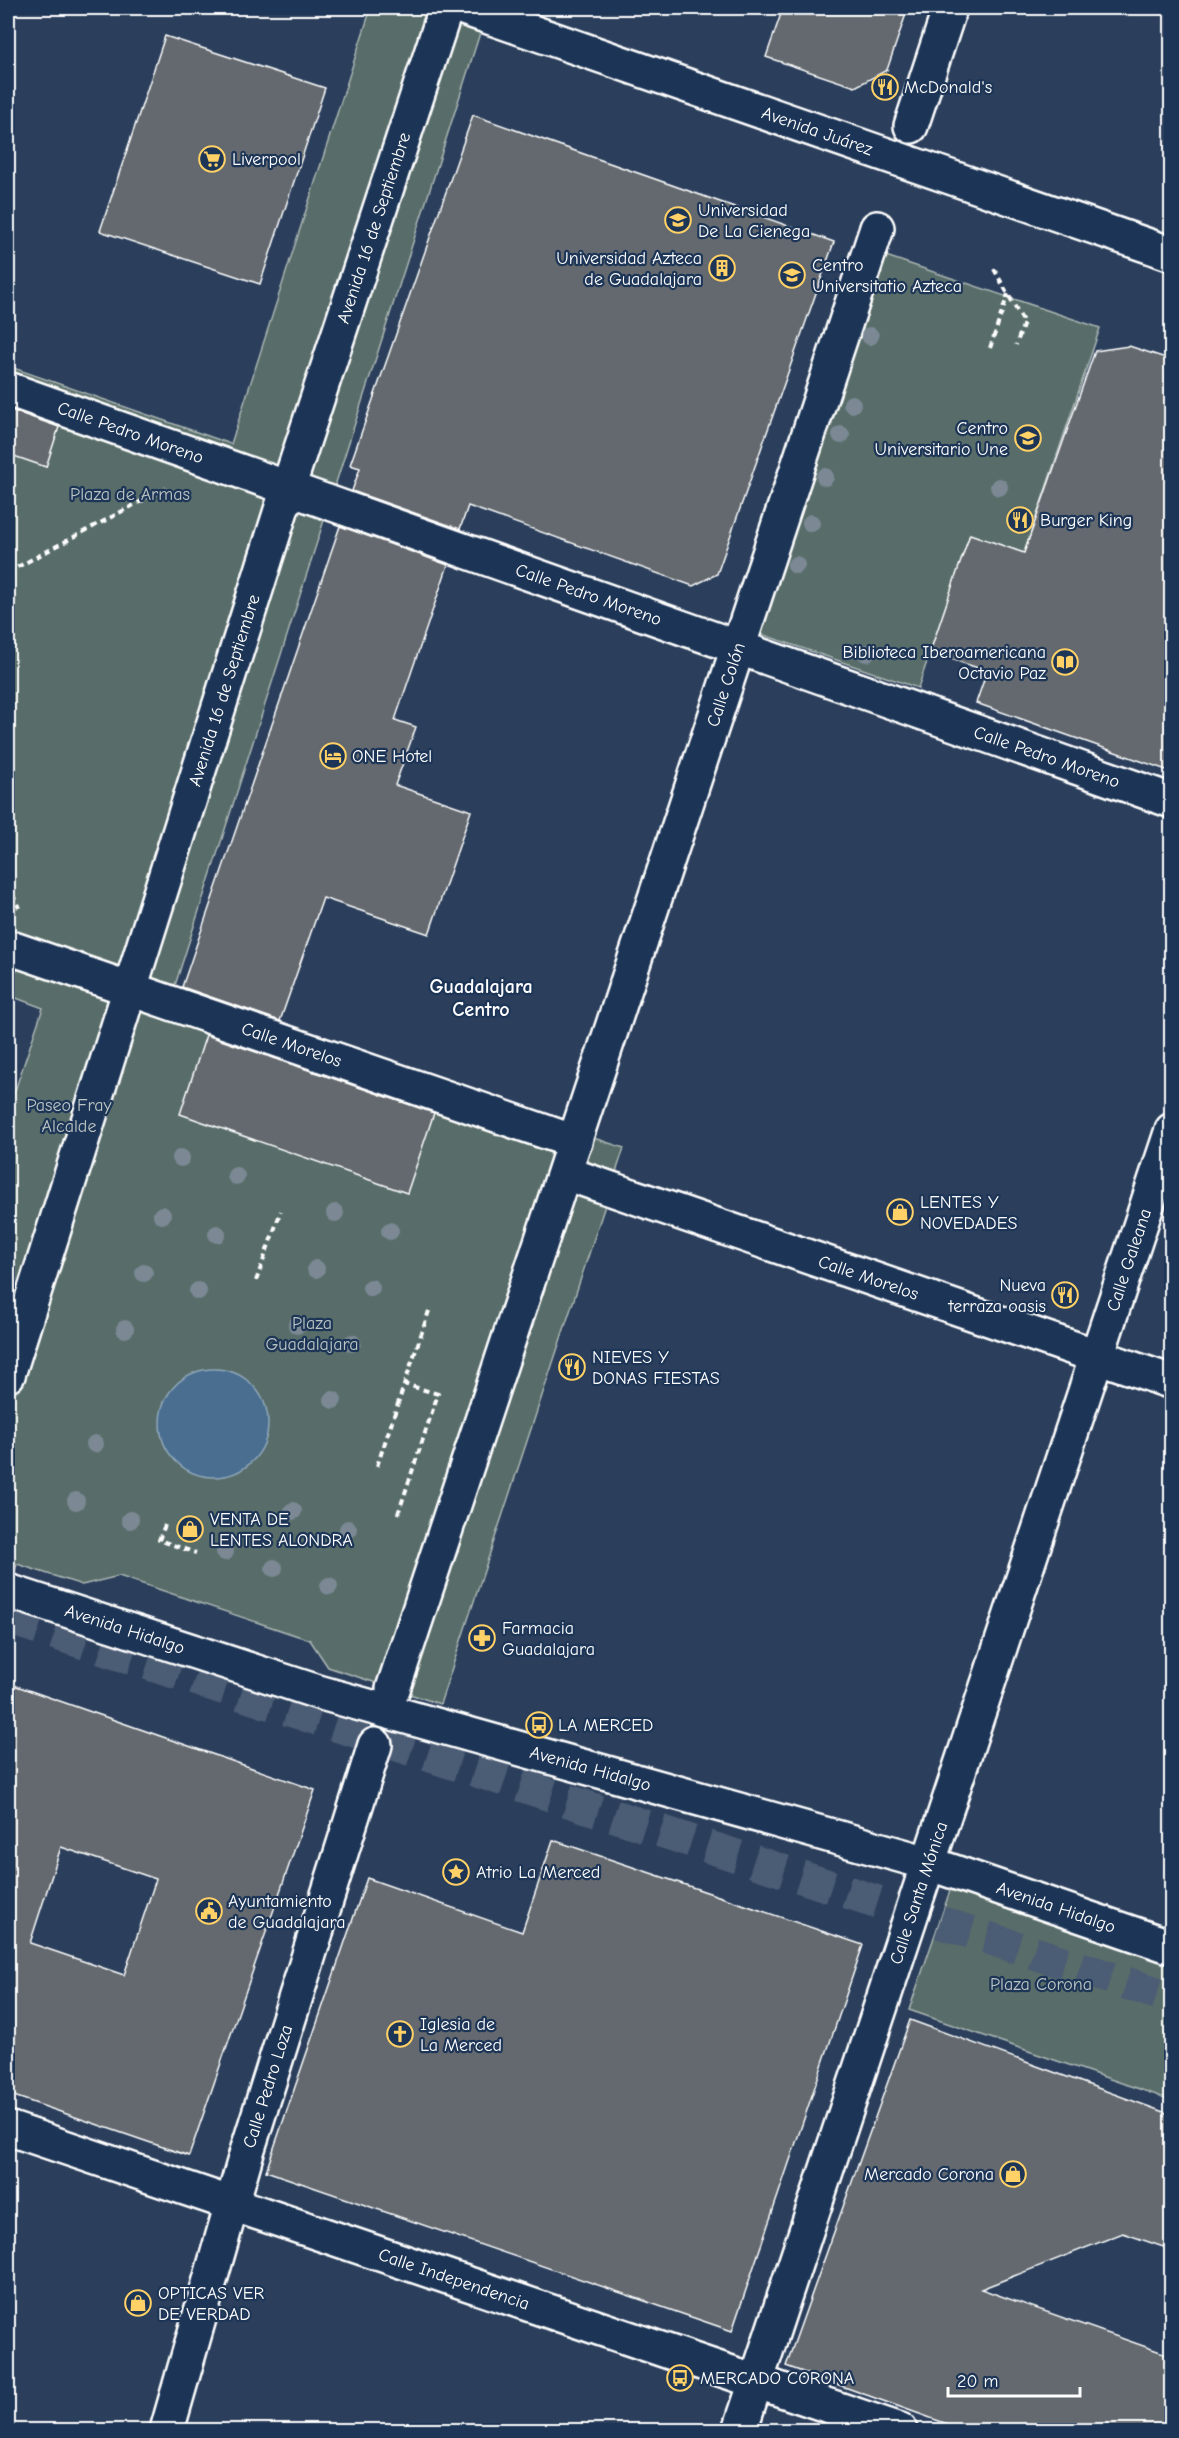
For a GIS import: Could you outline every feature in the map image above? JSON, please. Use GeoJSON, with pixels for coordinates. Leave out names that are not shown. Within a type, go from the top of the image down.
{"type":"FeatureCollection","features":[{"type":"Feature","properties":{"kind":"street","name":"Avenida Juárez"},"geometry":{"type":"LineString","coordinates":[[461,8],[1172,254]]}},
{"type":"Feature","properties":{"kind":"street","name":"Avenida 16 de Septiembre"},"geometry":{"type":"LineString","coordinates":[[8,1375],[288,488],[461,8]]}},
{"type":"Feature","properties":{"kind":"street"},"geometry":{"type":"LineString","coordinates":[[911,126],[950,8]]}},
{"type":"Feature","properties":{"kind":"street","name":"Calle Colón"},"geometry":{"type":"LineString","coordinates":[[393,1689],[877,228]]}},
{"type":"Feature","properties":{"kind":"street","name":"Calle Pedro Moreno"},"geometry":{"type":"LineString","coordinates":[[8,389],[1172,801]]}},
{"type":"Feature","properties":{"kind":"street","name":"Calle Morelos"},"geometry":{"type":"LineString","coordinates":[[8,947],[575,1142]]}},
{"type":"Feature","properties":{"kind":"street","name":"Calle Galeana"},"geometry":{"type":"LineString","coordinates":[[1096,1356],[1172,1130]]}},
{"type":"Feature","properties":{"kind":"street","name":"Calle Morelos"},"geometry":{"type":"LineString","coordinates":[[565,1173],[1172,1382]]}},
{"type":"Feature","properties":{"kind":"street","name":"Calle Santa Mónica"},"geometry":{"type":"LineString","coordinates":[[740,2430],[1096,1356]]}},
{"type":"Feature","properties":{"kind":"street","name":"Avenida Hidalgo"},"geometry":{"type":"LineString","coordinates":[[8,1591],[318,1692],[928,1863],[1172,1947]]}},
{"type":"Feature","properties":{"kind":"street","name":"Calle Pedro Loza"},"geometry":{"type":"LineString","coordinates":[[167,2430],[232,2204],[375,1745]]}},
{"type":"Feature","properties":{"kind":"street","name":"Calle Independencia"},"geometry":{"type":"LineString","coordinates":[[8,2128],[900,2430]]}},
{"type":"Feature","properties":{"kind":"street"},"geometry":{"type":"LineString","coordinates":[[797,2394],[830,2395]]}},
{"type":"Feature","properties":{"kind":"path"},"geometry":{"type":"LineString","coordinates":[[994,269],[1024,323],[1016,345]]}},
{"type":"Feature","properties":{"kind":"path"},"geometry":{"type":"LineString","coordinates":[[990,348],[1008,293]]}},
{"type":"Feature","properties":{"kind":"path"},"geometry":{"type":"LineString","coordinates":[[8,572],[214,462]]}},
{"type":"Feature","properties":{"kind":"path"},"geometry":{"type":"LineString","coordinates":[[256,1281],[281,1211]]}},
{"type":"Feature","properties":{"kind":"path"},"geometry":{"type":"LineString","coordinates":[[377,1466],[430,1308]]}},
{"type":"Feature","properties":{"kind":"path"},"geometry":{"type":"LineString","coordinates":[[398,1514],[438,1394],[404,1384]]}},
{"type":"Feature","properties":{"kind":"path"},"geometry":{"type":"LineString","coordinates":[[165,1525],[159,1540],[196,1553]]}},
{"type":"Feature","properties":{"kind":"green space"},"geometry":{"type":"Polygon","coordinates":[[[371,8],[488,8],[171,998],[624,1148],[440,1704],[328,1667],[310,1640],[119,1576],[82,1585],[17,1564],[8,1594],[8,1111],[43,1008],[8,995],[8,366],[231,444],[371,8]]]}},
{"type":"Feature","properties":{"kind":"green space"},"geometry":{"type":"Polygon","coordinates":[[[886,256],[1100,328],[1024,553],[970,535],[918,688],[758,633],[886,256]]]}},
{"type":"Feature","properties":{"kind":"green space","name":"Plaza Corona"},"geometry":{"type":"Polygon","coordinates":[[[953,1882],[1171,1958],[1171,2100],[909,2010],[953,1882]]]}},
{"type":"Feature","properties":{"kind":"water"},"geometry":{"type":"Polygon","coordinates":[[[214,1369],[224,1370],[244,1378],[252,1385],[259,1393],[267,1413],[267,1433],[259,1453],[252,1461],[244,1468],[224,1476],[214,1477],[204,1476],[184,1468],[176,1461],[169,1453],[161,1433],[160,1423],[161,1413],[169,1393],[176,1385],[184,1378],[204,1370],[214,1369]]]}},
{"type":"Feature","properties":{"kind":"building"},"geometry":{"type":"Polygon","coordinates":[[[783,8],[908,8],[887,70],[855,87],[766,57],[783,8]]]}},
{"type":"Feature","properties":{"kind":"building","name":"Liverpool"},"geometry":{"type":"Polygon","coordinates":[[[165,36],[325,88],[260,284],[100,231],[165,36]]]}},
{"type":"Feature","properties":{"kind":"building"},"geometry":{"type":"Polygon","coordinates":[[[473,115],[834,242],[717,574],[693,586],[468,506],[460,529],[352,491],[360,468],[350,465],[473,115]]]}},
{"type":"Feature","properties":{"kind":"building"},"geometry":{"type":"Polygon","coordinates":[[[1129,346],[1172,360],[1172,772],[976,703],[987,671],[930,652],[970,534],[1024,553],[1095,351],[1129,346]]]}},
{"type":"Feature","properties":{"kind":"building"},"geometry":{"type":"Polygon","coordinates":[[[8,409],[59,427],[46,467],[8,454],[8,409]]]}},
{"type":"Feature","properties":{"kind":"building","name":"ONE Hotel"},"geometry":{"type":"Polygon","coordinates":[[[340,526],[448,565],[395,720],[416,727],[395,785],[471,811],[429,934],[323,898],[280,1021],[182,987],[340,526]]]}},
{"type":"Feature","properties":{"kind":"building"},"geometry":{"type":"Polygon","coordinates":[[[206,1035],[434,1113],[407,1193],[180,1114],[206,1035]]]}},
{"type":"Feature","properties":{"kind":"building","name":"Ayuntamiento de Guadalajara"},"geometry":{"type":"Polygon","coordinates":[[[8,1683],[315,1790],[189,2156],[8,2094],[8,1683]],[[61,1847],[30,1943],[124,1975],[156,1879],[61,1847]]]}},
{"type":"Feature","properties":{"kind":"building"},"geometry":{"type":"Polygon","coordinates":[[[553,1840],[863,1945],[732,2331],[266,2171],[367,1878],[522,1932],[553,1840]]]}},
{"type":"Feature","properties":{"kind":"building","name":"Mercado Corona"},"geometry":{"type":"Polygon","coordinates":[[[910,2020],[1172,2115],[1172,2250],[1123,2233],[981,2289],[1172,2356],[1172,2430],[964,2430],[786,2366],[910,2020]]]}},
{"type":"Feature","properties":{"kind":"tunnel"},"geometry":{"type":"LineString","coordinates":[[8,1618],[1172,1998]]}},
{"type":"Feature","properties":{"kind":"place","name":"McDonald's"},"geometry":{"type":"Point","coordinates":[885,87]}},
{"type":"Feature","properties":{"kind":"place","name":"Liverpool"},"geometry":{"type":"Point","coordinates":[212,159]}},
{"type":"Feature","properties":{"kind":"place","name":"Universidad De La Cienega"},"geometry":{"type":"Point","coordinates":[678,220]}},
{"type":"Feature","properties":{"kind":"place","name":"Universidad Azteca de Guadalajara"},"geometry":{"type":"Point","coordinates":[722,268]}},
{"type":"Feature","properties":{"kind":"place","name":"Centro Universitatio Azteca"},"geometry":{"type":"Point","coordinates":[792,275]}},
{"type":"Feature","properties":{"kind":"place","name":"Centro Universitario Une"},"geometry":{"type":"Point","coordinates":[1028,438]}},
{"type":"Feature","properties":{"kind":"place","name":"Burger King"},"geometry":{"type":"Point","coordinates":[1020,520]}},
{"type":"Feature","properties":{"kind":"place","name":"Biblioteca Iberoamericana Octavio Paz"},"geometry":{"type":"Point","coordinates":[1065,662]}},
{"type":"Feature","properties":{"kind":"place","name":"ONE Hotel"},"geometry":{"type":"Point","coordinates":[333,756]}},
{"type":"Feature","properties":{"kind":"place","name":"LENTES Y NOVEDADES"},"geometry":{"type":"Point","coordinates":[900,1212]}},
{"type":"Feature","properties":{"kind":"place","name":"Nueva terraza oasis"},"geometry":{"type":"Point","coordinates":[1065,1295]}},
{"type":"Feature","properties":{"kind":"place","name":"NIEVES Y DONAS FIESTAS"},"geometry":{"type":"Point","coordinates":[572,1367]}},
{"type":"Feature","properties":{"kind":"place","name":"VENTA DE LENTES ALONDRA"},"geometry":{"type":"Point","coordinates":[190,1529]}},
{"type":"Feature","properties":{"kind":"place","name":"Farmacia Guadalajara"},"geometry":{"type":"Point","coordinates":[482,1638]}},
{"type":"Feature","properties":{"kind":"place","name":"LA MERCED"},"geometry":{"type":"Point","coordinates":[539,1725]}},
{"type":"Feature","properties":{"kind":"place","name":"Atrio La Merced"},"geometry":{"type":"Point","coordinates":[456,1872]}},
{"type":"Feature","properties":{"kind":"place","name":"Ayuntamiento de Guadalajara"},"geometry":{"type":"Point","coordinates":[209,1911]}},
{"type":"Feature","properties":{"kind":"place","name":"Iglesia de La Merced"},"geometry":{"type":"Point","coordinates":[400,2034]}},
{"type":"Feature","properties":{"kind":"place","name":"Mercado Corona"},"geometry":{"type":"Point","coordinates":[1013,2174]}},
{"type":"Feature","properties":{"kind":"place","name":"OPTICAS VER DE VERDAD"},"geometry":{"type":"Point","coordinates":[138,2303]}},
{"type":"Feature","properties":{"kind":"place","name":"MERCADO CORONA"},"geometry":{"type":"Point","coordinates":[680,2378]}},
{"type":"Feature","properties":{"kind":"district","name":"Guadalajara Centro"},"geometry":{"type":"Point","coordinates":[481,998]}},
{"type":"Feature","properties":{"kind":"park label","name":"Plaza de Armas"},"geometry":{"type":"Point","coordinates":[130,494]}},
{"type":"Feature","properties":{"kind":"park label","name":"Paseo Fray Alcalde"},"geometry":{"type":"Point","coordinates":[69,1115]}},
{"type":"Feature","properties":{"kind":"park label","name":"Plaza Guadalajara"},"geometry":{"type":"Point","coordinates":[312,1333]}}]}
